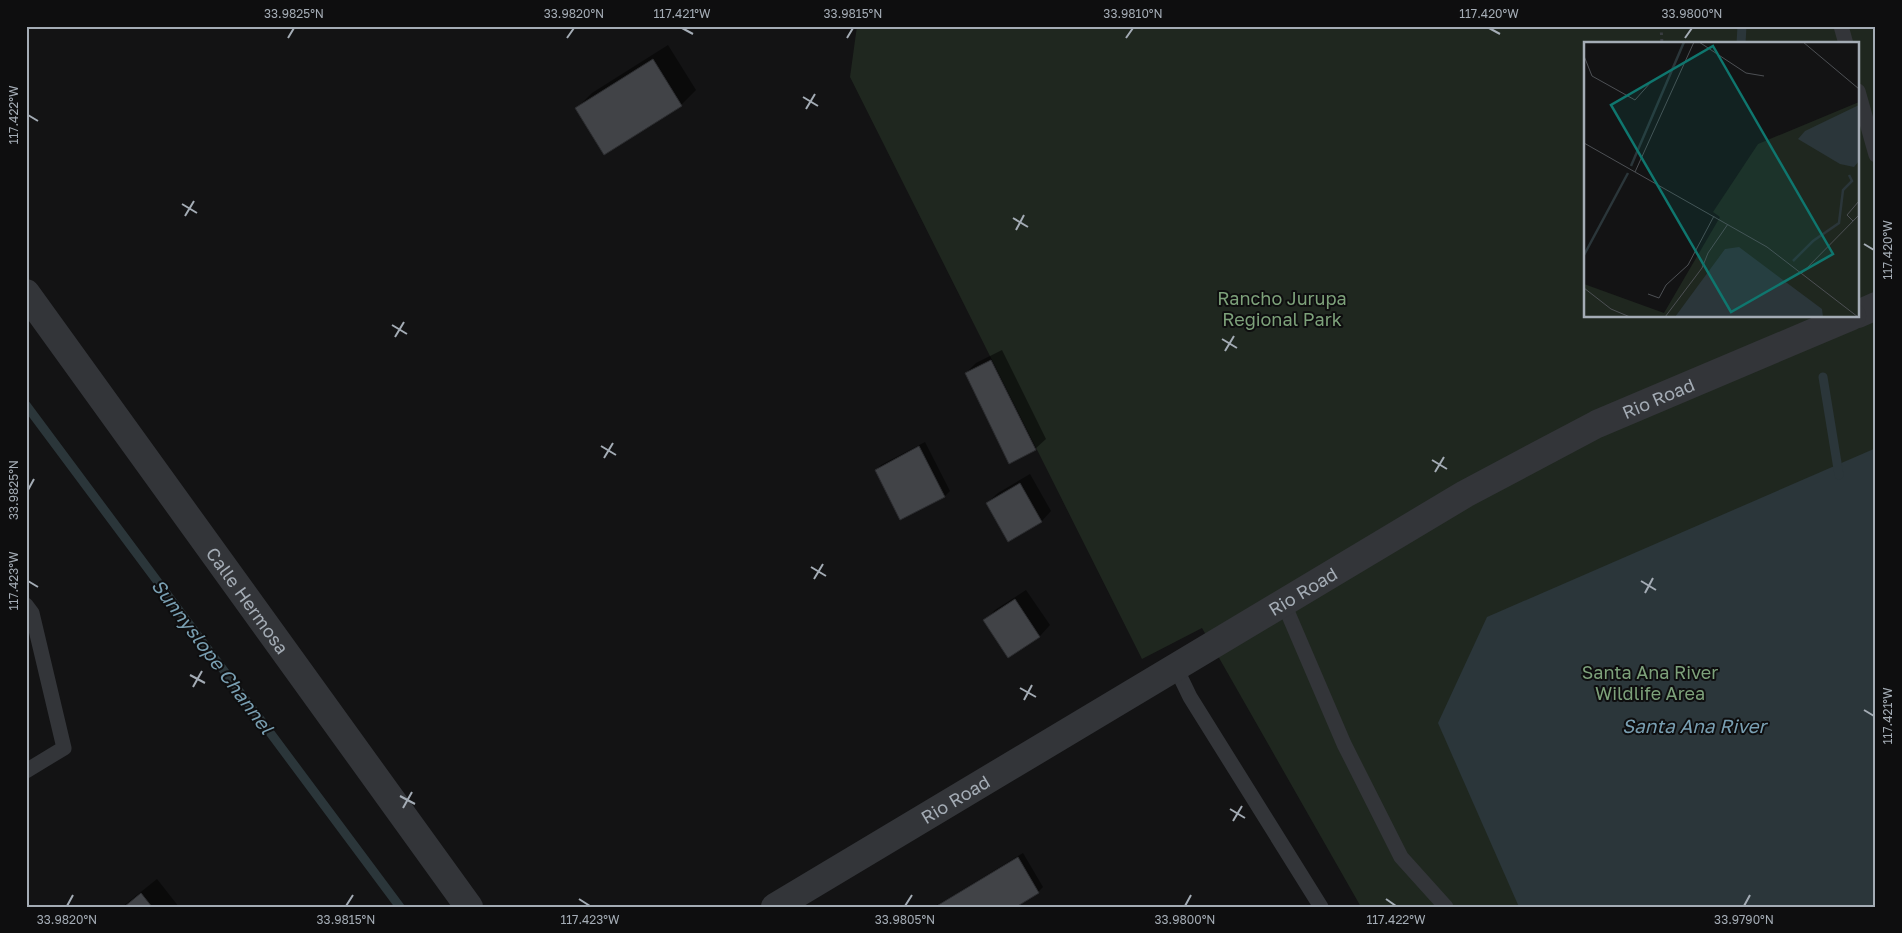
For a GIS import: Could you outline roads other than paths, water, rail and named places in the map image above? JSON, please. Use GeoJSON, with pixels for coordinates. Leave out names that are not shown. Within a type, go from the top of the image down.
{"type":"FeatureCollection","features":[{"type":"Feature","properties":{"kind":"street","name":"Calle Hermosa"},"geometry":{"type":"LineString","coordinates":[[26,293],[468,907]]}},
{"type":"Feature","properties":{"kind":"street"},"geometry":{"type":"LineString","coordinates":[[1860,313],[1876,306]]}},
{"type":"Feature","properties":{"kind":"street","name":"Rio Road"},"geometry":{"type":"LineString","coordinates":[[775,907],[1465,494],[1597,424],[1847,318]]}},
{"type":"Feature","properties":{"kind":"lane"},"geometry":{"type":"LineString","coordinates":[[1841,26],[1845,42]]}},
{"type":"Feature","properties":{"kind":"lane"},"geometry":{"type":"LineString","coordinates":[[1860,97],[1876,155]]}},
{"type":"Feature","properties":{"kind":"lane"},"geometry":{"type":"LineString","coordinates":[[1284,604],[1344,744],[1401,857],[1446,907]]}},
{"type":"Feature","properties":{"kind":"lane"},"geometry":{"type":"LineString","coordinates":[[26,605],[32,613],[64,748],[26,771]]}},
{"type":"Feature","properties":{"kind":"lane"},"geometry":{"type":"LineString","coordinates":[[1176,668],[1190,697],[1321,907]]}},
{"type":"Feature","properties":{"kind":"water","name":"Santa Ana River"},"geometry":{"type":"Polygon","coordinates":[[[1876,448],[1876,907],[1519,907],[1438,723],[1487,617],[1876,448]]]}},
{"type":"Feature","properties":{"kind":"waterway"},"geometry":{"type":"LineString","coordinates":[[1741,42],[1742,26]]}},
{"type":"Feature","properties":{"kind":"waterway"},"geometry":{"type":"LineString","coordinates":[[1823,377],[1839,475]]}},
{"type":"Feature","properties":{"kind":"waterway","name":"Sunnyslope Channel"},"geometry":{"type":"LineString","coordinates":[[26,405],[400,907]]}},
{"type":"Feature","properties":{"kind":"park label","name":"Rancho Jurupa Regional Park"},"geometry":{"type":"Point","coordinates":[1282,308]}},
{"type":"Feature","properties":{"kind":"park label","name":"Santa Ana River Wildlife Area"},"geometry":{"type":"Point","coordinates":[1650,682]}}]}
